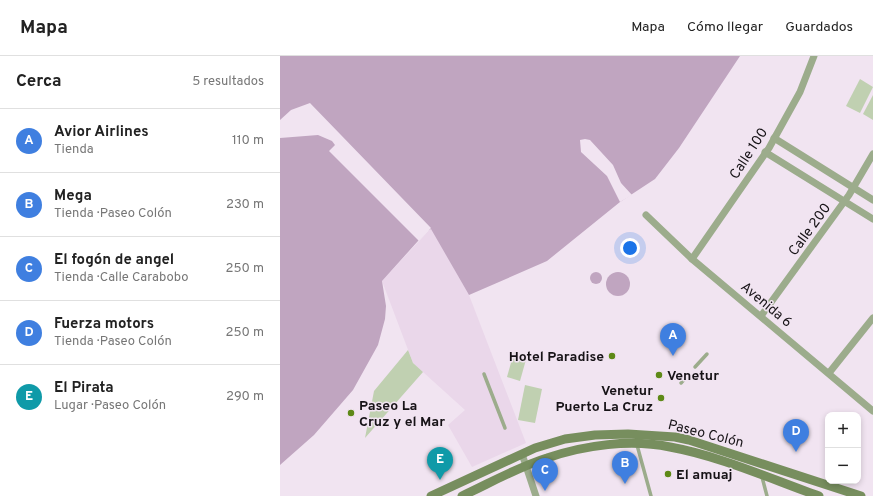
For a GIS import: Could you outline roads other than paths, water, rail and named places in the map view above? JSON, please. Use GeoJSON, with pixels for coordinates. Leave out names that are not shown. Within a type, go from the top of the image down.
{"type":"FeatureCollection","features":[{"type":"Feature","properties":{"kind":"street","name":"Calle 100"},"geometry":{"type":"LineString","coordinates":[[692,259],[774,138],[800,92],[814,56]]}},
{"type":"Feature","properties":{"kind":"street"},"geometry":{"type":"LineString","coordinates":[[774,138],[873,200]]}},
{"type":"Feature","properties":{"kind":"street"},"geometry":{"type":"LineString","coordinates":[[765,152],[873,219]]}},
{"type":"Feature","properties":{"kind":"street","name":"Calle 200"},"geometry":{"type":"LineString","coordinates":[[761,316],[844,202],[873,154]]}},
{"type":"Feature","properties":{"kind":"street","name":"Avenida 6"},"geometry":{"type":"LineString","coordinates":[[646,215],[692,259],[829,373],[873,412]]}},
{"type":"Feature","properties":{"kind":"street"},"geometry":{"type":"LineString","coordinates":[[829,373],[873,318]]}},
{"type":"Feature","properties":{"kind":"street","name":"Paseo Colón"},"geometry":{"type":"LineString","coordinates":[[431,496],[542,446],[577,437],[628,434],[675,437],[709,446],[861,496]]}},
{"type":"Feature","properties":{"kind":"street","name":"Paseo Colón"},"geometry":{"type":"LineString","coordinates":[[462,496],[526,465],[572,451],[601,446],[636,444],[652,444],[703,455],[819,496]]}},
{"type":"Feature","properties":{"kind":"street"},"geometry":{"type":"LineString","coordinates":[[522,454],[536,496]]}},
{"type":"Feature","properties":{"kind":"lane"},"geometry":{"type":"LineString","coordinates":[[695,367],[707,354]]}},
{"type":"Feature","properties":{"kind":"lane"},"geometry":{"type":"LineString","coordinates":[[484,374],[505,428]]}},
{"type":"Feature","properties":{"kind":"lane"},"geometry":{"type":"LineString","coordinates":[[681,383],[688,375]]}},
{"type":"Feature","properties":{"kind":"lane"},"geometry":{"type":"LineString","coordinates":[[652,444],[656,435]]}},
{"type":"Feature","properties":{"kind":"lane"},"geometry":{"type":"LineString","coordinates":[[636,444],[651,496]]}},
{"type":"Feature","properties":{"kind":"lane"},"geometry":{"type":"LineString","coordinates":[[762,476],[767,496]]}},
{"type":"Feature","properties":{"kind":"place","name":"Hotel Paradise"},"geometry":{"type":"Point","coordinates":[612,356]}},
{"type":"Feature","properties":{"kind":"place","name":"Avior Airlines"},"geometry":{"type":"Point","coordinates":[673,356]}},
{"type":"Feature","properties":{"kind":"place","name":"Venetur"},"geometry":{"type":"Point","coordinates":[659,375]}},
{"type":"Feature","properties":{"kind":"place","name":"Venetur Puerto La Cruz"},"geometry":{"type":"Point","coordinates":[661,398]}},
{"type":"Feature","properties":{"kind":"place","name":"Paseo La Cruz y el Mar"},"geometry":{"type":"Point","coordinates":[351,413]}},
{"type":"Feature","properties":{"kind":"place","name":"Fuerza motors"},"geometry":{"type":"Point","coordinates":[796,452]}},
{"type":"Feature","properties":{"kind":"place","name":"El amuaj"},"geometry":{"type":"Point","coordinates":[668,474]}},
{"type":"Feature","properties":{"kind":"place","name":"El Pirata"},"geometry":{"type":"Point","coordinates":[440,480]}},
{"type":"Feature","properties":{"kind":"place","name":"Mega"},"geometry":{"type":"Point","coordinates":[625,484]}},
{"type":"Feature","properties":{"kind":"place","name":"El fogón de angel"},"geometry":{"type":"Point","coordinates":[545,491]}}]}
